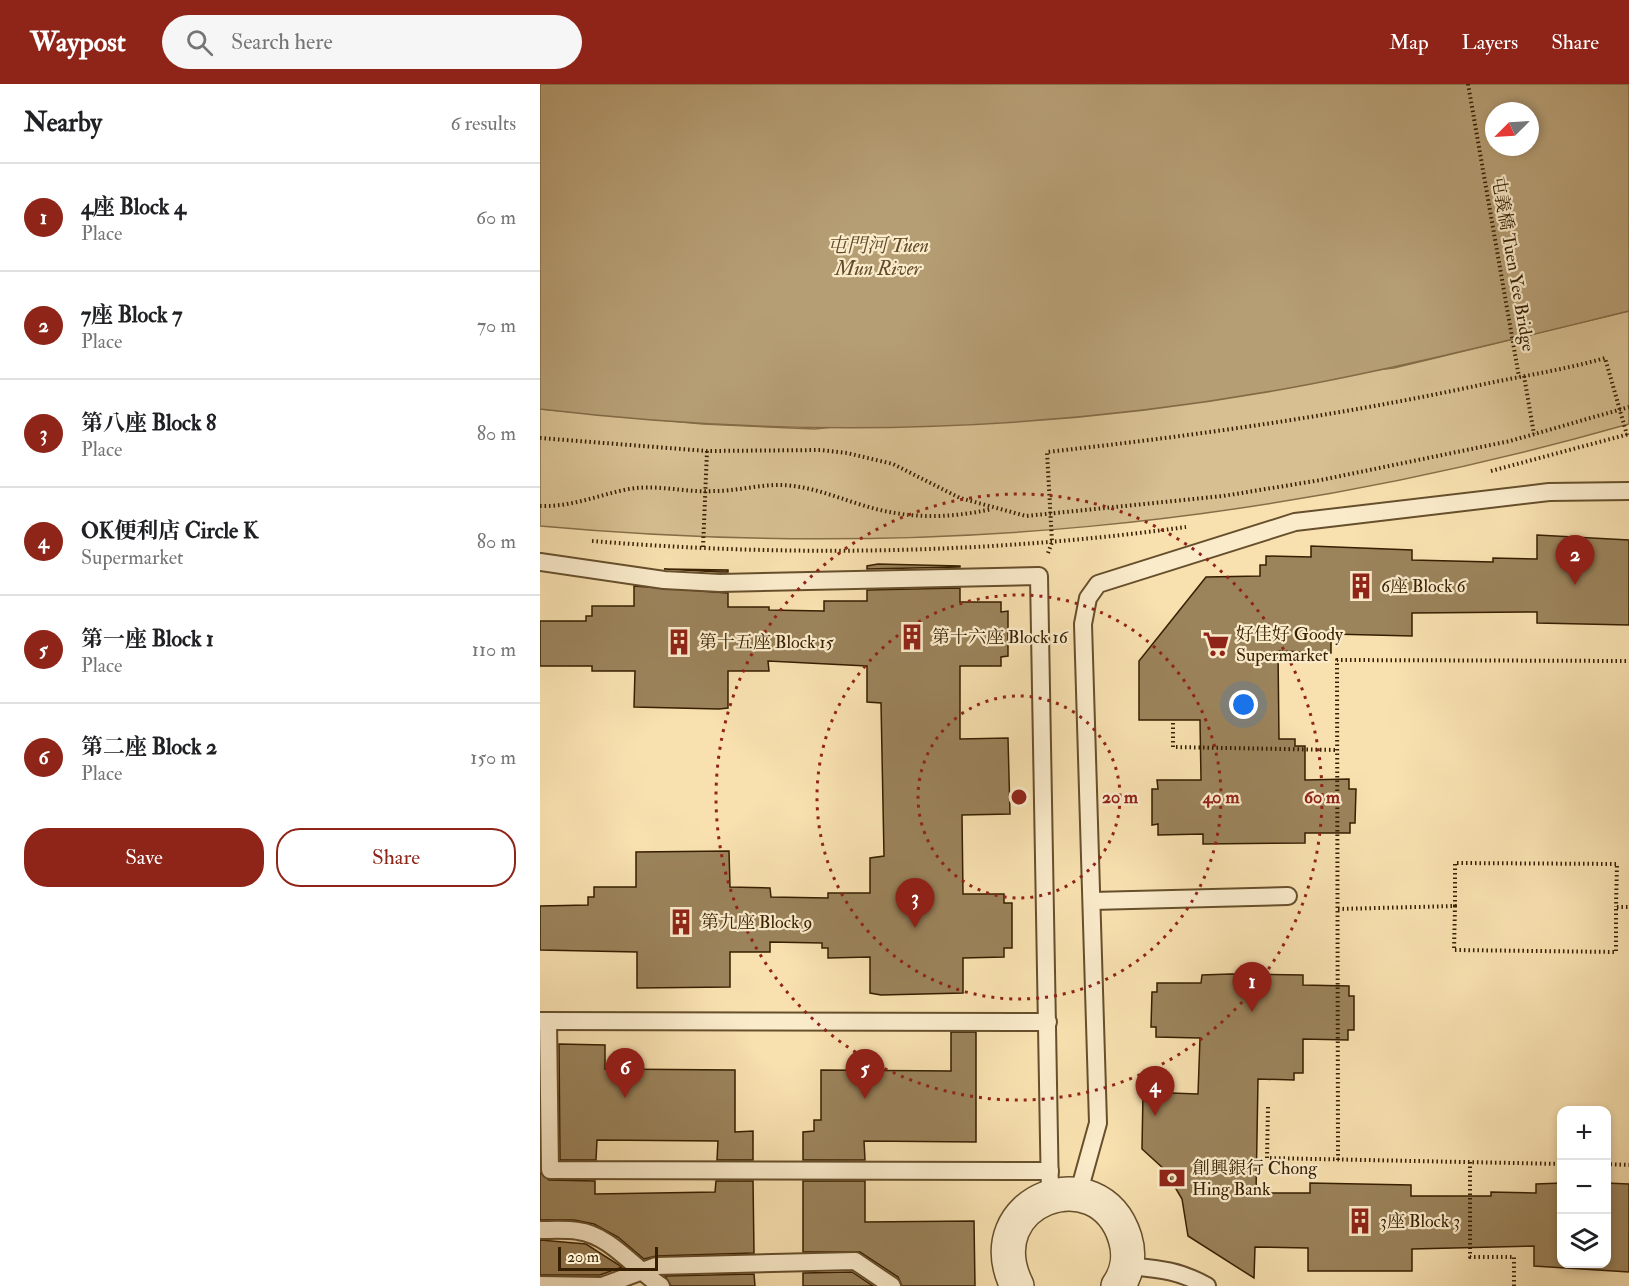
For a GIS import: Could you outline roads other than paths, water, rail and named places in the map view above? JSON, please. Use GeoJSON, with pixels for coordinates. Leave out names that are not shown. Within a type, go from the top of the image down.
{"type":"FeatureCollection","features":[{"type":"Feature","properties":{"kind":"street"},"geometry":{"type":"LineString","coordinates":[[1017,1286],[1009,1271],[1007,1252],[1010,1233],[1026,1210],[1060,1187],[1096,1201],[1111,1213],[1122,1228],[1128,1247],[1123,1276]]}},
{"type":"Feature","properties":{"kind":"lane"},"geometry":{"type":"LineString","coordinates":[[1060,1187],[1098,1123],[1083,624],[1088,598],[1098,584],[1295,522],[1549,492],[1629,491]]}},
{"type":"Feature","properties":{"kind":"lane"},"geometry":{"type":"LineString","coordinates":[[540,562],[664,580],[720,584],[1039,576],[1048,1022],[1060,1187]]}},
{"type":"Feature","properties":{"kind":"lane"},"geometry":{"type":"LineString","coordinates":[[1092,901],[1288,896]]}},
{"type":"Feature","properties":{"kind":"lane"},"geometry":{"type":"LineString","coordinates":[[1048,1022],[544,1021],[549,1170],[1060,1187]]}},
{"type":"Feature","properties":{"kind":"lane"},"geometry":{"type":"LineString","coordinates":[[540,1230],[580,1231],[607,1242],[640,1273],[661,1286]]}},
{"type":"Feature","properties":{"kind":"lane"},"geometry":{"type":"LineString","coordinates":[[540,1285],[602,1286],[656,1266],[855,1262],[892,1286]]}},
{"type":"Feature","properties":{"kind":"lane"},"geometry":{"type":"LineString","coordinates":[[1123,1276],[1170,1270],[1184,1273],[1208,1286]]}},
{"type":"Feature","properties":{"kind":"water","name":"屯門河 Tuen Mun River"},"geometry":{"type":"Polygon","coordinates":[[[540,84],[1629,84],[1629,311],[1337,379],[1201,402],[1107,414],[1013,422],[824,427],[729,425],[634,419],[540,409],[540,84]]]}},
{"type":"Feature","properties":{"kind":"place","name":"7座 Block 7"},"geometry":{"type":"Point","coordinates":[1575,585]}},
{"type":"Feature","properties":{"kind":"place","name":"6座 Block 6"},"geometry":{"type":"Point","coordinates":[1361,586]}},
{"type":"Feature","properties":{"kind":"place","name":"第十六座 Block 16"},"geometry":{"type":"Point","coordinates":[912,637]}},
{"type":"Feature","properties":{"kind":"place","name":"第十五座 Block 15"},"geometry":{"type":"Point","coordinates":[679,642]}},
{"type":"Feature","properties":{"kind":"place","name":"好佳好 Goody Supermarket"},"geometry":{"type":"Point","coordinates":[1216,644]}},
{"type":"Feature","properties":{"kind":"place","name":"第九座 Block 9"},"geometry":{"type":"Point","coordinates":[681,922]}},
{"type":"Feature","properties":{"kind":"place","name":"第八座 Block 8"},"geometry":{"type":"Point","coordinates":[915,928]}},
{"type":"Feature","properties":{"kind":"place","name":"4座 Block 4"},"geometry":{"type":"Point","coordinates":[1252,1012]}},
{"type":"Feature","properties":{"kind":"place","name":"第二座 Block 2"},"geometry":{"type":"Point","coordinates":[625,1098]}},
{"type":"Feature","properties":{"kind":"place","name":"第一座 Block 1"},"geometry":{"type":"Point","coordinates":[865,1099]}},
{"type":"Feature","properties":{"kind":"place","name":"OK便利店 Circle K"},"geometry":{"type":"Point","coordinates":[1155,1116]}},
{"type":"Feature","properties":{"kind":"place","name":"創興銀行 Chong Hing Bank"},"geometry":{"type":"Point","coordinates":[1172,1178]}},
{"type":"Feature","properties":{"kind":"place","name":"3座 Block 3"},"geometry":{"type":"Point","coordinates":[1360,1221]}}]}
